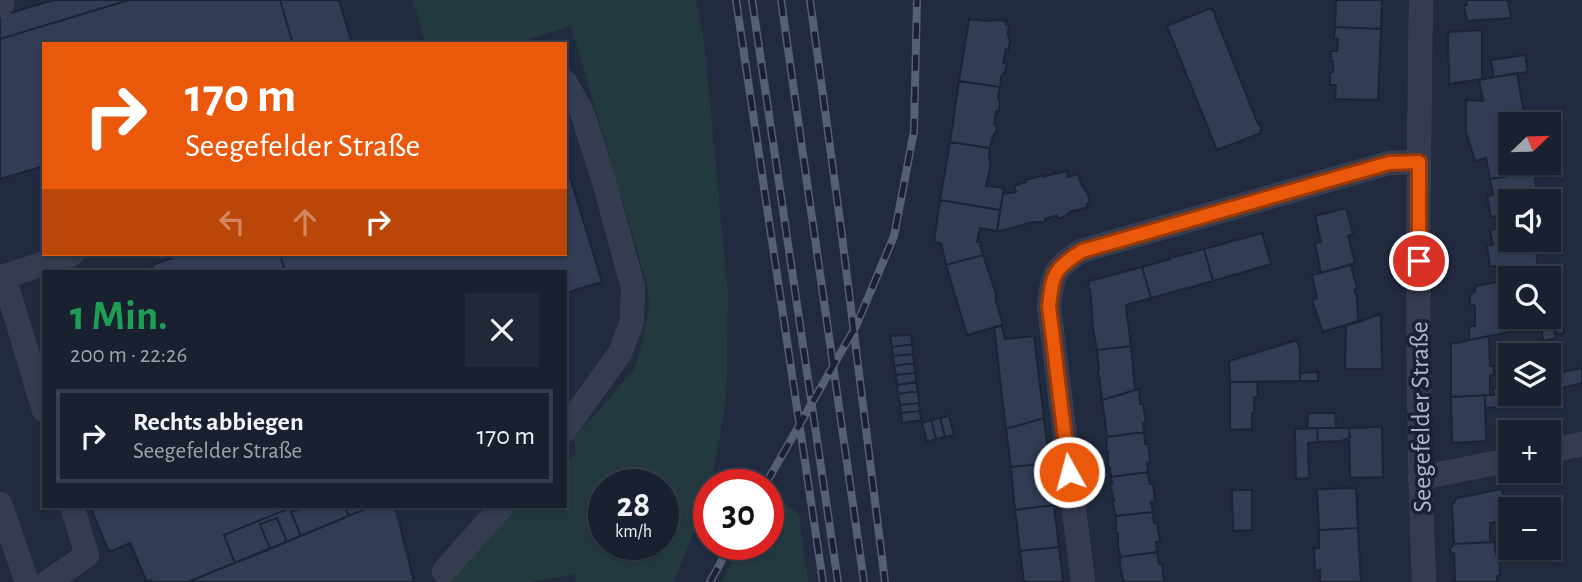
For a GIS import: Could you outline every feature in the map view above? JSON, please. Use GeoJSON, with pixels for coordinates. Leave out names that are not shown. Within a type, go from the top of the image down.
{"type":"FeatureCollection","features":[{"type":"Feature","properties":{"kind":"street","name":"Seegefelder Straße"},"geometry":{"type":"LineString","coordinates":[[1421,0],[1420,478],[1424,582]]}},
{"type":"Feature","properties":{"kind":"street"},"geometry":{"type":"LineString","coordinates":[[567,86],[582,112],[633,288],[632,322],[620,353],[567,427]]}},
{"type":"Feature","properties":{"kind":"street"},"geometry":{"type":"LineString","coordinates":[[1083,582],[1049,306],[1052,279],[1062,264],[1082,251],[1329,179],[1389,163],[1419,162]]}},
{"type":"Feature","properties":{"kind":"street"},"geometry":{"type":"LineString","coordinates":[[42,404],[2,277],[66,256]]}},
{"type":"Feature","properties":{"kind":"street"},"geometry":{"type":"LineString","coordinates":[[1561,448],[1582,444]]}},
{"type":"Feature","properties":{"kind":"street"},"geometry":{"type":"LineString","coordinates":[[1420,478],[1498,462]]}},
{"type":"Feature","properties":{"kind":"street"},"geometry":{"type":"LineString","coordinates":[[0,504],[27,582]]}},
{"type":"Feature","properties":{"kind":"street"},"geometry":{"type":"LineString","coordinates":[[48,582],[87,555],[73,508]]}},
{"type":"Feature","properties":{"kind":"street"},"geometry":{"type":"LineString","coordinates":[[444,571],[500,508]]}},
{"type":"Feature","properties":{"kind":"shaded area"},"geometry":{"type":"Polygon","coordinates":[[[413,0],[696,0],[705,49],[728,295],[726,402],[714,469],[693,469],[693,534],[674,582],[576,582],[574,574],[532,582],[438,582],[436,574],[504,508],[567,508],[567,463],[576,453],[574,438],[634,370],[649,306],[647,284],[571,26],[519,42],[424,42],[413,0]]]}},
{"type":"Feature","properties":{"kind":"shaded area"},"geometry":{"type":"Polygon","coordinates":[[[784,503],[799,514],[808,582],[721,582],[733,560],[784,560],[784,503]]]}},
{"type":"Feature","properties":{"kind":"building"},"geometry":{"type":"Polygon","coordinates":[[[54,0],[129,0],[0,39],[0,16],[54,0]]]}},
{"type":"Feature","properties":{"kind":"building"},"geometry":{"type":"Polygon","coordinates":[[[129,0],[280,0],[292,42],[42,42],[42,167],[0,179],[0,39],[129,0]]]}},
{"type":"Feature","properties":{"kind":"building"},"geometry":{"type":"Polygon","coordinates":[[[280,0],[339,0],[351,42],[292,42],[280,0]]]}},
{"type":"Feature","properties":{"kind":"building"},"geometry":{"type":"Polygon","coordinates":[[[1336,0],[1382,0],[1381,29],[1335,27],[1336,0]]]}},
{"type":"Feature","properties":{"kind":"building"},"geometry":{"type":"Polygon","coordinates":[[[1466,0],[1508,0],[1511,18],[1467,21],[1464,6],[1467,5],[1466,0]]]}},
{"type":"Feature","properties":{"kind":"building"},"geometry":{"type":"Polygon","coordinates":[[[1211,8],[1262,130],[1261,133],[1217,150],[1167,26],[1211,8]]]}},
{"type":"Feature","properties":{"kind":"building"},"geometry":{"type":"Polygon","coordinates":[[[969,19],[1006,21],[1006,25],[1009,25],[1009,50],[1006,49],[1003,63],[1007,63],[1000,87],[959,81],[969,19]]]}},
{"type":"Feature","properties":{"kind":"building"},"geometry":{"type":"Polygon","coordinates":[[[1335,27],[1381,29],[1378,100],[1335,99],[1336,85],[1330,85],[1330,72],[1333,72],[1331,51],[1337,51],[1335,27]]]}},
{"type":"Feature","properties":{"kind":"building"},"geometry":{"type":"Polygon","coordinates":[[[1482,30],[1482,79],[1449,84],[1448,32],[1482,30]]]}},
{"type":"Feature","properties":{"kind":"building"},"geometry":{"type":"Polygon","coordinates":[[[1525,55],[1528,72],[1494,77],[1491,60],[1525,55]]]}},
{"type":"Feature","properties":{"kind":"building"},"geometry":{"type":"Polygon","coordinates":[[[1517,73],[1524,112],[1498,112],[1498,175],[1515,175],[1490,179],[1486,158],[1475,161],[1466,132],[1466,100],[1483,101],[1479,80],[1517,73]]]}},
{"type":"Feature","properties":{"kind":"building"},"geometry":{"type":"Polygon","coordinates":[[[959,81],[1000,87],[999,111],[996,111],[994,124],[997,125],[996,132],[990,148],[950,142],[959,81]]]}},
{"type":"Feature","properties":{"kind":"building"},"geometry":{"type":"Polygon","coordinates":[[[950,142],[990,148],[986,186],[1004,188],[1000,210],[940,200],[950,142]]]}},
{"type":"Feature","properties":{"kind":"building"},"geometry":{"type":"Polygon","coordinates":[[[567,168],[602,282],[567,292],[567,270],[285,270],[281,256],[567,256],[567,168]]]}},
{"type":"Feature","properties":{"kind":"building"},"geometry":{"type":"Polygon","coordinates":[[[1067,171],[1068,177],[1078,174],[1090,203],[1087,204],[1088,207],[1058,219],[1057,215],[1045,219],[1046,222],[1033,222],[997,231],[1003,194],[1016,192],[1014,186],[1026,180],[1067,171]]]}},
{"type":"Feature","properties":{"kind":"building"},"geometry":{"type":"Polygon","coordinates":[[[1534,175],[1536,189],[1498,189],[1498,216],[1491,217],[1487,196],[1493,195],[1490,179],[1534,175]]]}},
{"type":"Feature","properties":{"kind":"building"},"geometry":{"type":"Polygon","coordinates":[[[940,200],[1000,210],[997,231],[980,228],[977,242],[981,242],[983,255],[946,265],[941,243],[934,242],[940,200]]]}},
{"type":"Feature","properties":{"kind":"building"},"geometry":{"type":"Polygon","coordinates":[[[1346,208],[1353,234],[1348,236],[1355,263],[1321,273],[1315,243],[1321,242],[1315,216],[1346,208]]]}},
{"type":"Feature","properties":{"kind":"building"},"geometry":{"type":"Polygon","coordinates":[[[1498,228],[1498,252],[1536,252],[1538,266],[1498,266],[1498,282],[1496,266],[1490,267],[1487,246],[1493,245],[1490,230],[1498,228]]]}},
{"type":"Feature","properties":{"kind":"building"},"geometry":{"type":"Polygon","coordinates":[[[1262,233],[1271,264],[1213,281],[1204,249],[1262,233]]]}},
{"type":"Feature","properties":{"kind":"building"},"geometry":{"type":"Polygon","coordinates":[[[1204,249],[1213,281],[1151,298],[1142,267],[1204,249]]]}},
{"type":"Feature","properties":{"kind":"building"},"geometry":{"type":"Polygon","coordinates":[[[983,255],[1003,325],[967,335],[946,265],[983,255]]]}},
{"type":"Feature","properties":{"kind":"building"},"geometry":{"type":"Polygon","coordinates":[[[178,256],[281,256],[285,270],[154,270],[152,265],[178,256]]]}},
{"type":"Feature","properties":{"kind":"building"},"geometry":{"type":"Polygon","coordinates":[[[1351,265],[1357,288],[1354,290],[1357,296],[1358,321],[1323,332],[1312,300],[1317,298],[1312,275],[1351,265]]]}},
{"type":"Feature","properties":{"kind":"building"},"geometry":{"type":"Polygon","coordinates":[[[1142,267],[1151,298],[1126,305],[1131,346],[1097,350],[1089,281],[1142,267]]]}},
{"type":"Feature","properties":{"kind":"building"},"geometry":{"type":"Polygon","coordinates":[[[1498,282],[1498,329],[1515,331],[1469,340],[1469,329],[1475,326],[1475,306],[1470,304],[1470,294],[1475,292],[1475,286],[1498,282]]]}},
{"type":"Feature","properties":{"kind":"building"},"geometry":{"type":"Polygon","coordinates":[[[1381,314],[1382,369],[1345,369],[1346,326],[1381,314]]]}},
{"type":"Feature","properties":{"kind":"building"},"geometry":{"type":"Polygon","coordinates":[[[1561,323],[1564,333],[1557,335],[1556,329],[1561,329],[1561,323]]]}},
{"type":"Feature","properties":{"kind":"building"},"geometry":{"type":"Polygon","coordinates":[[[1001,325],[1005,339],[1034,336],[1044,418],[1006,429],[994,327],[1001,325]]]}},
{"type":"Feature","properties":{"kind":"building"},"geometry":{"type":"Polygon","coordinates":[[[1541,329],[1554,329],[1556,338],[1543,341],[1541,329]]]}},
{"type":"Feature","properties":{"kind":"building"},"geometry":{"type":"Polygon","coordinates":[[[911,335],[912,344],[892,347],[890,336],[911,335]]]}},
{"type":"Feature","properties":{"kind":"building"},"geometry":{"type":"Polygon","coordinates":[[[1489,336],[1490,366],[1493,366],[1494,375],[1490,375],[1490,395],[1451,397],[1451,344],[1489,336]]]}},
{"type":"Feature","properties":{"kind":"building"},"geometry":{"type":"Polygon","coordinates":[[[1297,340],[1300,352],[1300,381],[1230,382],[1229,361],[1297,340]]]}},
{"type":"Feature","properties":{"kind":"building"},"geometry":{"type":"Polygon","coordinates":[[[912,344],[913,354],[893,356],[892,347],[912,344]]]}},
{"type":"Feature","properties":{"kind":"building"},"geometry":{"type":"Polygon","coordinates":[[[1131,346],[1135,390],[1102,400],[1097,350],[1131,346]]]}},
{"type":"Feature","properties":{"kind":"building"},"geometry":{"type":"Polygon","coordinates":[[[913,354],[914,363],[894,366],[893,356],[913,354]]]}},
{"type":"Feature","properties":{"kind":"building"},"geometry":{"type":"Polygon","coordinates":[[[914,363],[915,373],[896,375],[894,366],[914,363]]]}},
{"type":"Feature","properties":{"kind":"building"},"geometry":{"type":"Polygon","coordinates":[[[1582,368],[1582,383],[1561,388],[1561,372],[1582,368]]]}},
{"type":"Feature","properties":{"kind":"building"},"geometry":{"type":"Polygon","coordinates":[[[1318,372],[1318,381],[1300,381],[1300,373],[1318,372]]]}},
{"type":"Feature","properties":{"kind":"building"},"geometry":{"type":"Polygon","coordinates":[[[915,373],[916,382],[897,385],[896,375],[915,373]]]}},
{"type":"Feature","properties":{"kind":"building"},"geometry":{"type":"Polygon","coordinates":[[[916,382],[918,391],[898,394],[897,385],[916,382]]]}},
{"type":"Feature","properties":{"kind":"building"},"geometry":{"type":"Polygon","coordinates":[[[1230,382],[1257,382],[1258,396],[1254,397],[1252,429],[1230,430],[1230,382]]]}},
{"type":"Feature","properties":{"kind":"building"},"geometry":{"type":"Polygon","coordinates":[[[1498,387],[1498,407],[1485,408],[1485,395],[1494,395],[1493,388],[1498,387]]]}},
{"type":"Feature","properties":{"kind":"building"},"geometry":{"type":"Polygon","coordinates":[[[1139,389],[1140,404],[1143,404],[1146,422],[1143,423],[1144,432],[1107,437],[1102,400],[1139,389]]]}},
{"type":"Feature","properties":{"kind":"building"},"geometry":{"type":"Polygon","coordinates":[[[918,391],[919,403],[900,405],[898,394],[918,391]]]}},
{"type":"Feature","properties":{"kind":"building"},"geometry":{"type":"Polygon","coordinates":[[[1485,395],[1486,441],[1452,443],[1451,397],[1485,395]]]}},
{"type":"Feature","properties":{"kind":"building"},"geometry":{"type":"Polygon","coordinates":[[[919,403],[920,411],[901,413],[900,405],[919,403]]]}},
{"type":"Feature","properties":{"kind":"building"},"geometry":{"type":"Polygon","coordinates":[[[920,411],[921,420],[902,423],[901,413],[920,411]]]}},
{"type":"Feature","properties":{"kind":"building"},"geometry":{"type":"Polygon","coordinates":[[[1308,413],[1335,413],[1336,428],[1307,428],[1308,413]]]}},
{"type":"Feature","properties":{"kind":"building"},"geometry":{"type":"Polygon","coordinates":[[[949,416],[954,435],[945,437],[940,418],[949,416]]]}},
{"type":"Feature","properties":{"kind":"building"},"geometry":{"type":"Polygon","coordinates":[[[940,418],[945,437],[936,439],[931,420],[940,418]]]}},
{"type":"Feature","properties":{"kind":"building"},"geometry":{"type":"Polygon","coordinates":[[[1044,418],[1049,463],[1011,467],[1006,429],[1044,418]]]}},
{"type":"Feature","properties":{"kind":"building"},"geometry":{"type":"Polygon","coordinates":[[[931,420],[936,439],[927,442],[922,423],[931,420]]]}},
{"type":"Feature","properties":{"kind":"building"},"geometry":{"type":"Polygon","coordinates":[[[1382,427],[1383,477],[1350,478],[1349,428],[1382,427]]]}},
{"type":"Feature","properties":{"kind":"building"},"geometry":{"type":"Polygon","coordinates":[[[1317,428],[1349,428],[1350,438],[1318,442],[1317,428]]]}},
{"type":"Feature","properties":{"kind":"building"},"geometry":{"type":"Polygon","coordinates":[[[1317,428],[1318,442],[1308,443],[1309,478],[1296,479],[1295,429],[1317,428]]]}},
{"type":"Feature","properties":{"kind":"building"},"geometry":{"type":"Polygon","coordinates":[[[1144,432],[1150,462],[1147,463],[1148,472],[1111,477],[1106,452],[1107,437],[1144,432]]]}},
{"type":"Feature","properties":{"kind":"building"},"geometry":{"type":"Polygon","coordinates":[[[1049,463],[1054,505],[1015,510],[1011,467],[1049,463]]]}},
{"type":"Feature","properties":{"kind":"building"},"geometry":{"type":"Polygon","coordinates":[[[1148,472],[1150,484],[1153,484],[1153,512],[1116,516],[1111,477],[1148,472]]]}},
{"type":"Feature","properties":{"kind":"building"},"geometry":{"type":"Polygon","coordinates":[[[1356,488],[1358,528],[1319,530],[1317,489],[1356,488]]]}},
{"type":"Feature","properties":{"kind":"building"},"geometry":{"type":"Polygon","coordinates":[[[1502,489],[1503,497],[1498,497],[1498,522],[1490,523],[1490,542],[1454,544],[1452,505],[1457,498],[1502,489]]]}},
{"type":"Feature","properties":{"kind":"building"},"geometry":{"type":"Polygon","coordinates":[[[1232,490],[1252,490],[1252,530],[1233,531],[1232,490]]]}},
{"type":"Feature","properties":{"kind":"building"},"geometry":{"type":"Polygon","coordinates":[[[1054,505],[1059,547],[1020,551],[1015,510],[1054,505]]]}},
{"type":"Feature","properties":{"kind":"building"},"geometry":{"type":"Polygon","coordinates":[[[91,508],[290,508],[224,535],[235,563],[188,582],[147,582],[130,543],[109,552],[91,508]]]}},
{"type":"Feature","properties":{"kind":"building"},"geometry":{"type":"Polygon","coordinates":[[[290,508],[302,508],[291,512],[301,536],[287,542],[277,518],[260,524],[270,549],[235,563],[224,535],[290,508]]]}},
{"type":"Feature","properties":{"kind":"building"},"geometry":{"type":"Polygon","coordinates":[[[302,508],[345,508],[349,516],[301,536],[291,512],[302,508]]]}},
{"type":"Feature","properties":{"kind":"building"},"geometry":{"type":"Polygon","coordinates":[[[345,508],[367,508],[349,516],[345,508]]]}},
{"type":"Feature","properties":{"kind":"building"},"geometry":{"type":"Polygon","coordinates":[[[368,508],[396,508],[414,582],[188,582],[368,508]]]}},
{"type":"Feature","properties":{"kind":"building"},"geometry":{"type":"Polygon","coordinates":[[[1153,512],[1160,542],[1156,542],[1157,552],[1120,557],[1116,516],[1153,512]]]}},
{"type":"Feature","properties":{"kind":"building"},"geometry":{"type":"Polygon","coordinates":[[[277,518],[287,542],[270,549],[260,524],[277,518]]]}},
{"type":"Feature","properties":{"kind":"building"},"geometry":{"type":"Polygon","coordinates":[[[1358,528],[1361,582],[1320,582],[1320,570],[1315,571],[1314,548],[1319,548],[1319,530],[1358,528]]]}},
{"type":"Feature","properties":{"kind":"building"},"geometry":{"type":"Polygon","coordinates":[[[1495,542],[1500,574],[1497,576],[1497,582],[1452,582],[1455,580],[1454,553],[1450,554],[1450,549],[1454,544],[1495,542]]]}},
{"type":"Feature","properties":{"kind":"building"},"geometry":{"type":"Polygon","coordinates":[[[1059,547],[1063,582],[1024,582],[1020,551],[1059,547]]]}},
{"type":"Feature","properties":{"kind":"building"},"geometry":{"type":"Polygon","coordinates":[[[1157,552],[1159,564],[1162,563],[1164,582],[1124,582],[1120,557],[1157,552]]]}},
{"type":"Feature","properties":{"kind":"railway"},"geometry":{"type":"LineString","coordinates":[[736,0],[823,582]]}},
{"type":"Feature","properties":{"kind":"railway"},"geometry":{"type":"LineString","coordinates":[[752,0],[838,582]]}},
{"type":"Feature","properties":{"kind":"railway"},"geometry":{"type":"LineString","coordinates":[[781,0],[864,582]]}},
{"type":"Feature","properties":{"kind":"railway"},"geometry":{"type":"LineString","coordinates":[[810,0],[885,582]]}},
{"type":"Feature","properties":{"kind":"railway"},"geometry":{"type":"LineString","coordinates":[[774,469],[856,326],[894,236],[914,131],[917,0]]}},
{"type":"Feature","properties":{"kind":"railway"},"geometry":{"type":"LineString","coordinates":[[710,582],[722,560]]}},
{"type":"Feature","properties":{"kind":"route"},"geometry":{"type":"LineString","coordinates":[[1069,472],[1049,306],[1052,279],[1062,264],[1082,251],[1389,163],[1419,162],[1419,261]]}}]}
